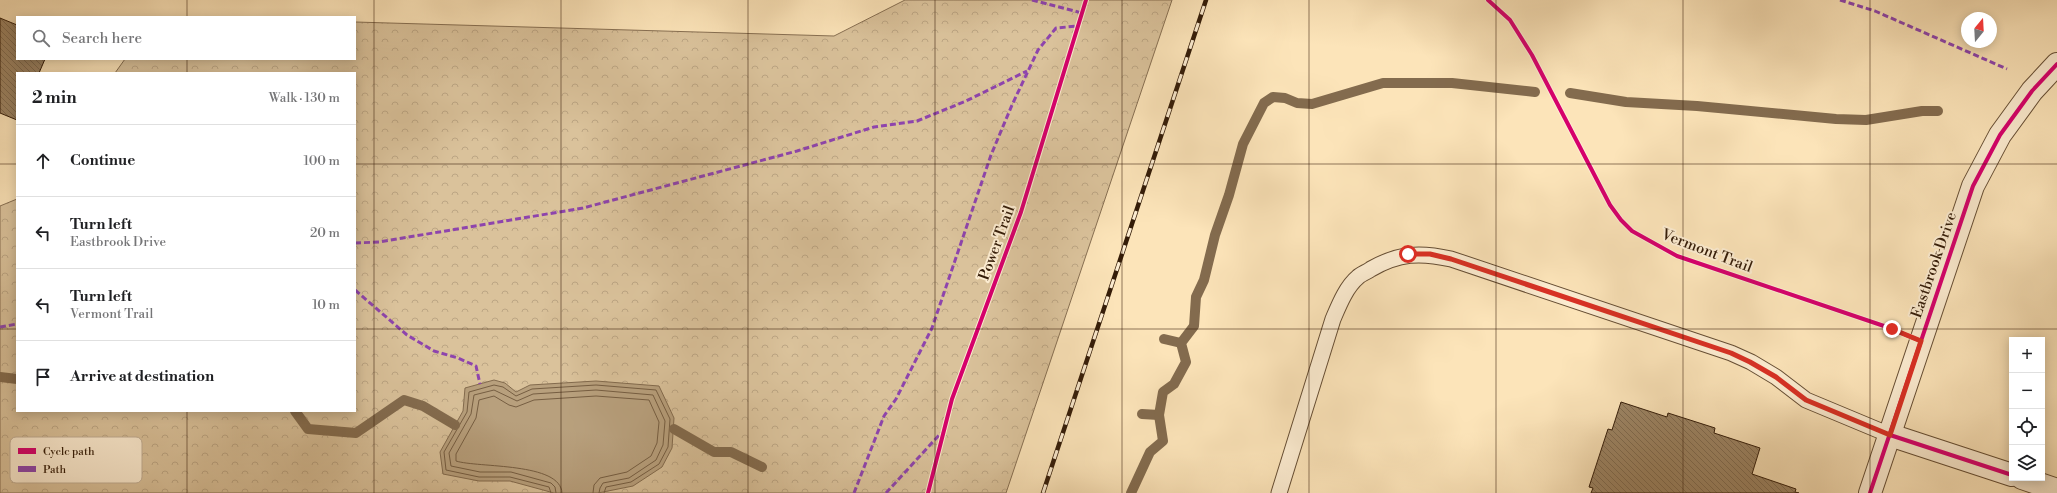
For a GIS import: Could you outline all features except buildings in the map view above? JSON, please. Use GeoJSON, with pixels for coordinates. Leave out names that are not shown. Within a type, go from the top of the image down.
{"type":"FeatureCollection","features":[{"type":"Feature","properties":{"kind":"street","name":"Eastbrook Drive"},"geometry":{"type":"LineString","coordinates":[[1870,493],[1974,186],[2000,135],[2032,91],[2057,64]]}},
{"type":"Feature","properties":{"kind":"street"},"geometry":{"type":"LineString","coordinates":[[1890,435],[2009,474]]}},
{"type":"Feature","properties":{"kind":"street"},"geometry":{"type":"LineString","coordinates":[[2031,481],[2057,490]]}},
{"type":"Feature","properties":{"kind":"lane"},"geometry":{"type":"LineString","coordinates":[[1279,493],[1333,319],[1342,299],[1358,277],[1381,264],[1408,254],[1430,254],[1451,259],[1731,353],[1776,377],[1806,400],[1890,435]]}},
{"type":"Feature","properties":{"kind":"green space"},"geometry":{"type":"Polygon","coordinates":[[[905,0],[1172,0],[1006,493],[0,493],[0,206],[16,199],[16,412],[356,412],[356,72],[116,72],[124,60],[356,60],[356,22],[834,36],[905,0]]]}},
{"type":"Feature","properties":{"kind":"water"},"geometry":{"type":"Polygon","coordinates":[[[494,380],[505,383],[516,392],[530,385],[596,381],[659,386],[674,418],[672,448],[662,467],[633,486],[598,493],[554,493],[510,481],[479,481],[443,474],[440,452],[463,411],[465,388],[494,380]]]}},
{"type":"Feature","properties":{"kind":"waterway"},"geometry":{"type":"LineString","coordinates":[[1131,493],[1150,452],[1163,441],[1159,415],[1163,392],[1174,384],[1186,362],[1181,343],[1194,326],[1196,297],[1204,280],[1215,235],[1229,195],[1243,144],[1264,103],[1273,97],[1285,98],[1297,103],[1312,104],[1383,83],[1452,83],[1535,92]]}},
{"type":"Feature","properties":{"kind":"waterway"},"geometry":{"type":"LineString","coordinates":[[1570,93],[1626,102],[1697,106],[1836,119],[1866,120],[1922,111],[1938,111]]}},
{"type":"Feature","properties":{"kind":"waterway"},"geometry":{"type":"LineString","coordinates":[[1164,339],[1181,343]]}},
{"type":"Feature","properties":{"kind":"waterway"},"geometry":{"type":"LineString","coordinates":[[0,377],[16,379]]}},
{"type":"Feature","properties":{"kind":"waterway"},"geometry":{"type":"LineString","coordinates":[[296,412],[308,429],[356,433],[404,400],[423,406],[455,425]]}},
{"type":"Feature","properties":{"kind":"waterway"},"geometry":{"type":"LineString","coordinates":[[1142,414],[1159,415]]}},
{"type":"Feature","properties":{"kind":"waterway"},"geometry":{"type":"LineString","coordinates":[[674,429],[714,452],[731,452],[762,467]]}},
{"type":"Feature","properties":{"kind":"railway"},"geometry":{"type":"LineString","coordinates":[[1043,493],[1206,0]]}},
{"type":"Feature","properties":{"kind":"marked path"},"geometry":{"type":"LineString","coordinates":[[1032,0],[1082,13]]}},
{"type":"Feature","properties":{"kind":"marked path"},"geometry":{"type":"LineString","coordinates":[[1840,0],[1875,11],[2007,69]]}},
{"type":"Feature","properties":{"kind":"marked path"},"geometry":{"type":"LineString","coordinates":[[854,493],[884,416],[896,399],[932,328],[991,155],[1012,105],[1038,50],[1056,28],[1078,26]]}},
{"type":"Feature","properties":{"kind":"marked path"},"geometry":{"type":"LineString","coordinates":[[356,243],[379,242],[583,208],[797,151],[874,127],[917,121],[966,101],[1027,71]]}},
{"type":"Feature","properties":{"kind":"marked path"},"geometry":{"type":"LineString","coordinates":[[356,291],[407,335],[434,351],[458,358],[476,366],[480,384]]}},
{"type":"Feature","properties":{"kind":"marked path"},"geometry":{"type":"LineString","coordinates":[[0,327],[16,324]]}},
{"type":"Feature","properties":{"kind":"marked path"},"geometry":{"type":"LineString","coordinates":[[886,493],[941,433]]}},
{"type":"Feature","properties":{"kind":"cycle path","name":"Power Trail"},"geometry":{"type":"LineString","coordinates":[[928,493],[952,399],[1021,212],[1086,0]]}},
{"type":"Feature","properties":{"kind":"cycle path","name":"Vermont Trail"},"geometry":{"type":"LineString","coordinates":[[1488,0],[1510,20],[1532,55],[1610,205],[1621,220],[1632,231],[1677,256],[1884,326],[1921,341]]}},
{"type":"Feature","properties":{"kind":"cycle path"},"geometry":{"type":"LineString","coordinates":[[1870,493],[1973,186],[2000,135],[2032,91],[2057,64]]}},
{"type":"Feature","properties":{"kind":"cycle path"},"geometry":{"type":"LineString","coordinates":[[1890,435],[2009,474]]}},
{"type":"Feature","properties":{"kind":"route"},"geometry":{"type":"LineString","coordinates":[[1408,254],[1430,254],[1451,259],[1731,353],[1776,377],[1806,400],[1890,435],[1921,341],[1892,329]]}}]}
